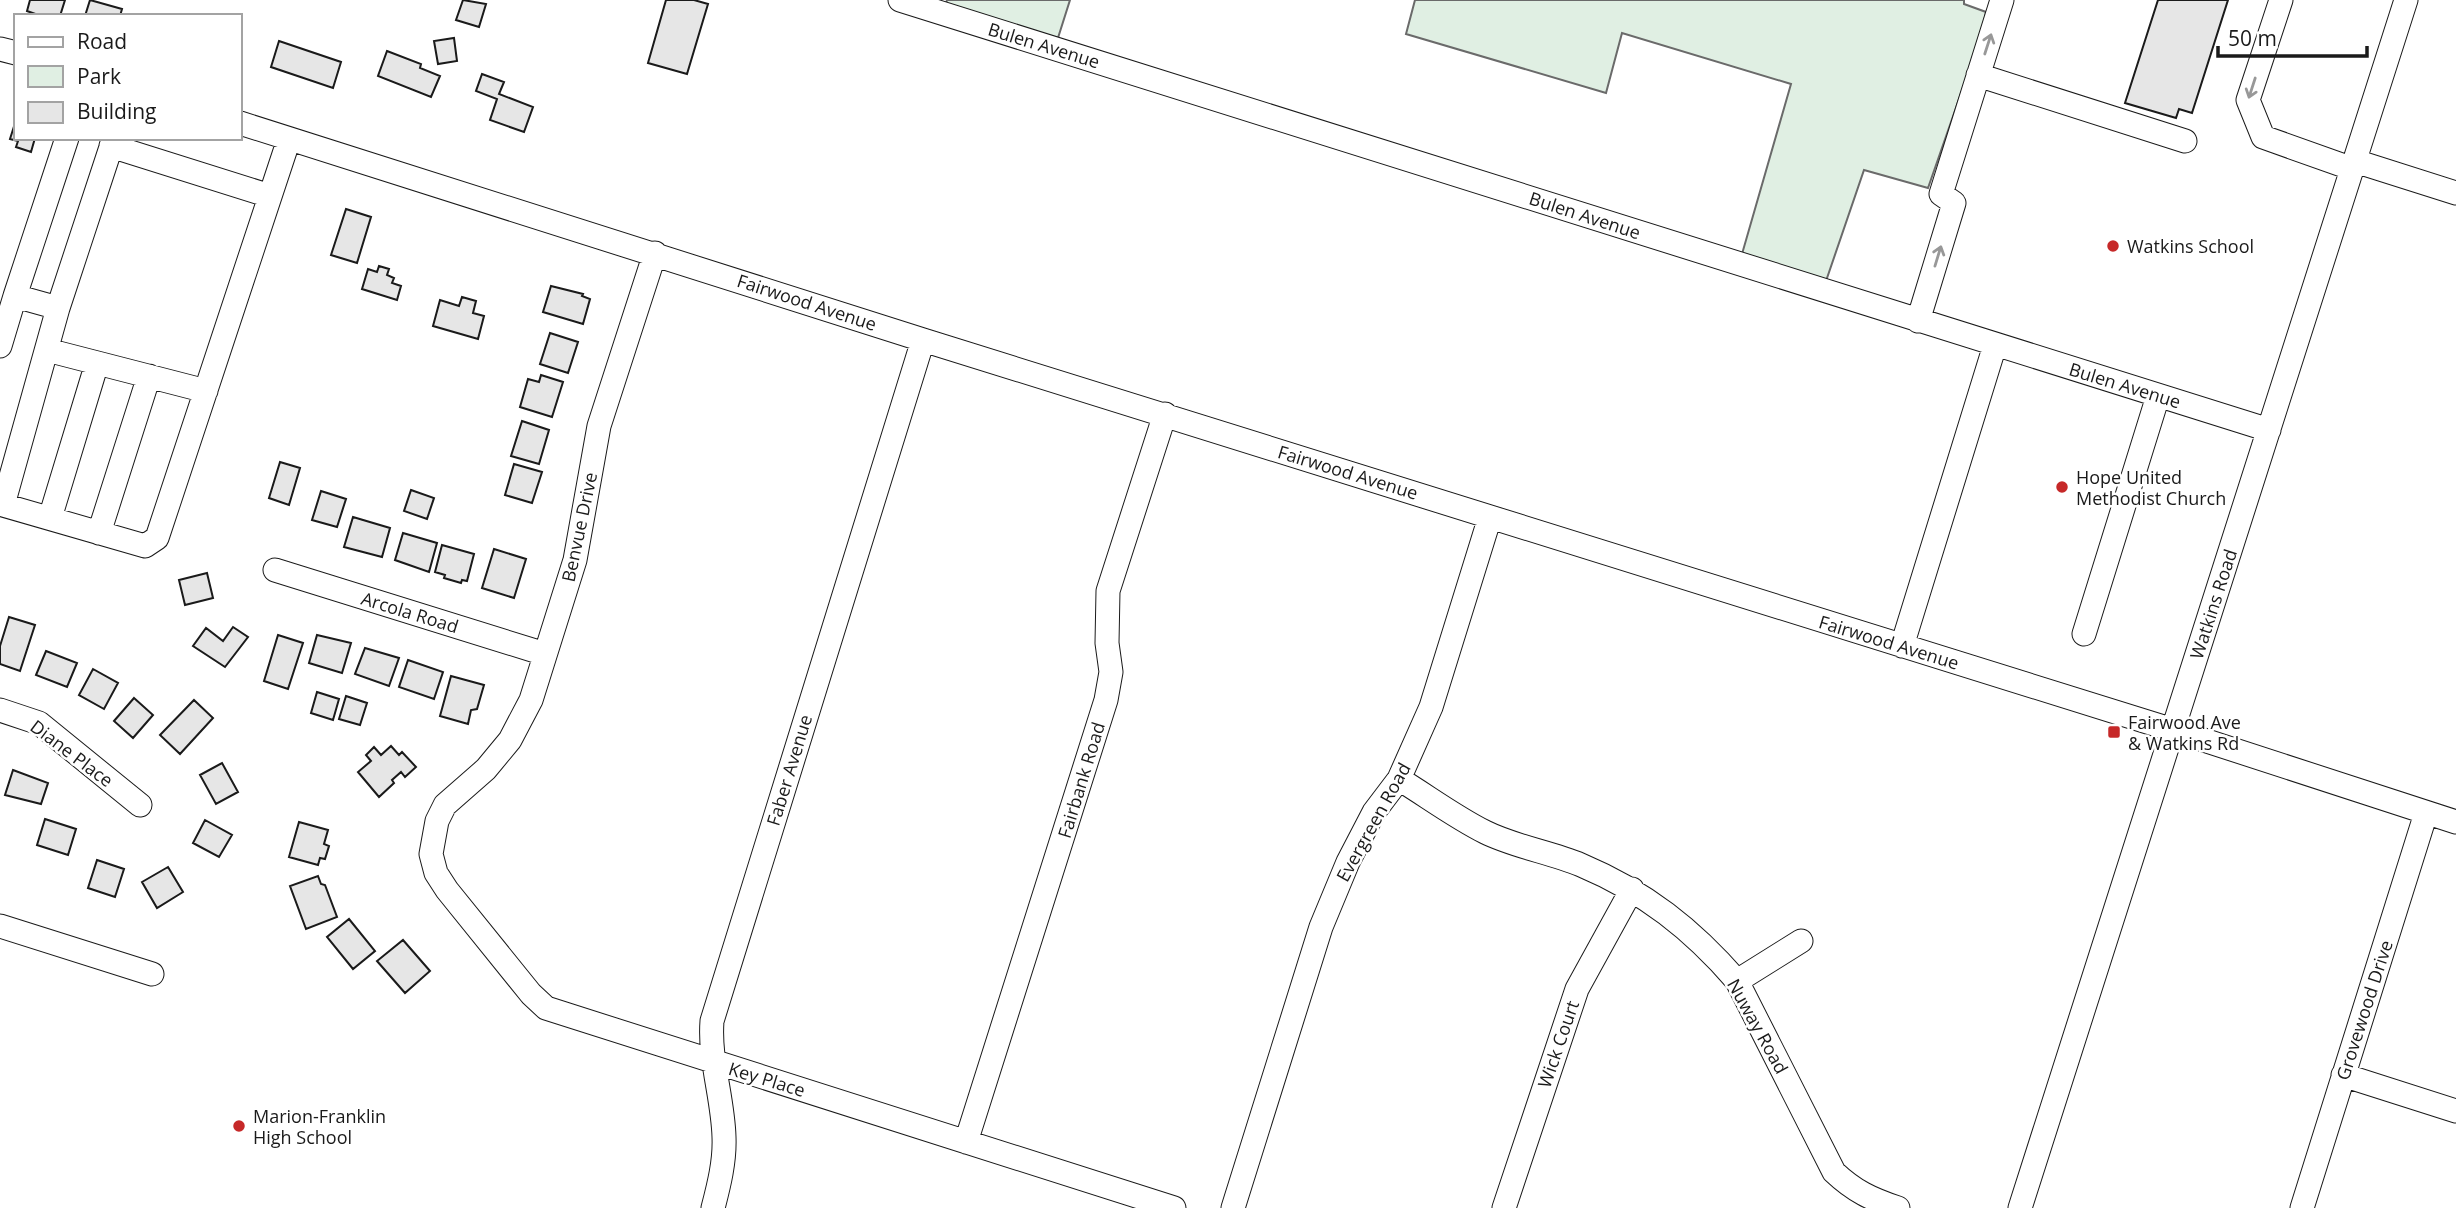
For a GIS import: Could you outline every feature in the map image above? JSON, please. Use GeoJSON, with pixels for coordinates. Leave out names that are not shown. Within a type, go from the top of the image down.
{"type":"FeatureCollection","features":[{"type":"Feature","properties":{"kind":"street","name":"Bulen Avenue"},"geometry":{"type":"LineString","coordinates":[[900,0],[2269,430]]}},
{"type":"Feature","properties":{"kind":"street"},"geometry":{"type":"LineString","coordinates":[[1918,321],[1954,203],[1941,194],[2002,0]]}},
{"type":"Feature","properties":{"kind":"street"},"geometry":{"type":"LineString","coordinates":[[2281,0],[2248,100],[2263,137],[2456,193]]}},
{"type":"Feature","properties":{"kind":"street","name":"Watkins Road"},"geometry":{"type":"LineString","coordinates":[[2020,1208],[2406,0]]}},
{"type":"Feature","properties":{"kind":"street"},"geometry":{"type":"LineString","coordinates":[[1978,75],[2185,141]]}},
{"type":"Feature","properties":{"kind":"street","name":"Fairwood Avenue"},"geometry":{"type":"LineString","coordinates":[[242,125],[2172,730],[2456,822]]}},
{"type":"Feature","properties":{"kind":"street"},"geometry":{"type":"LineString","coordinates":[[270,196],[112,140],[58,308],[2,504],[145,546],[157,538],[289,139]]}},
{"type":"Feature","properties":{"kind":"street"},"geometry":{"type":"LineString","coordinates":[[0,346],[66,140]]}},
{"type":"Feature","properties":{"kind":"street","name":"Benvue Drive"},"geometry":{"type":"LineString","coordinates":[[431,854],[437,821],[445,805],[486,769],[510,740],[531,700],[575,560],[599,426],[655,253]]}},
{"type":"Feature","properties":{"kind":"street"},"geometry":{"type":"LineString","coordinates":[[15,296],[58,308]]}},
{"type":"Feature","properties":{"kind":"street","name":"Faber Avenue"},"geometry":{"type":"LineString","coordinates":[[713,1208],[720,1177],[724,1137],[710,1040],[712,1021],[923,340]]}},
{"type":"Feature","properties":{"kind":"street"},"geometry":{"type":"LineString","coordinates":[[1902,646],[1995,345]]}},
{"type":"Feature","properties":{"kind":"street"},"geometry":{"type":"LineString","coordinates":[[47,350],[206,391]]}},
{"type":"Feature","properties":{"kind":"street"},"geometry":{"type":"LineString","coordinates":[[50,518],[97,363]]}},
{"type":"Feature","properties":{"kind":"street"},"geometry":{"type":"LineString","coordinates":[[99,533],[149,376]]}},
{"type":"Feature","properties":{"kind":"street"},"geometry":{"type":"LineString","coordinates":[[2084,634],[2158,396]]}},
{"type":"Feature","properties":{"kind":"street","name":"Fairbank Road"},"geometry":{"type":"LineString","coordinates":[[967,1142],[1106,701],[1111,672],[1107,643],[1108,591],[1165,414]]}},
{"type":"Feature","properties":{"kind":"street","name":"Evergreen Road"},"geometry":{"type":"LineString","coordinates":[[1233,1208],[1321,927],[1348,862],[1374,812],[1399,779],[1432,707],[1490,517]]}},
{"type":"Feature","properties":{"kind":"street","name":"Arcola Road"},"geometry":{"type":"LineString","coordinates":[[275,570],[545,654]]}},
{"type":"Feature","properties":{"kind":"street","name":"Diane Place"},"geometry":{"type":"LineString","coordinates":[[0,710],[38,723],[140,805]]}},
{"type":"Feature","properties":{"kind":"street","name":"Nuway Road"},"geometry":{"type":"LineString","coordinates":[[1399,779],[1485,832],[1579,864],[1632,889],[1683,926],[1737,981],[1834,1172],[1851,1188],[1869,1198],[1898,1208]]}},
{"type":"Feature","properties":{"kind":"street","name":"Grovewood Drive"},"geometry":{"type":"LineString","coordinates":[[2302,1208],[2426,813]]}},
{"type":"Feature","properties":{"kind":"street","name":"Key Place"},"geometry":{"type":"LineString","coordinates":[[431,854],[436,873],[447,891],[546,1008],[1174,1208]]}},
{"type":"Feature","properties":{"kind":"street","name":"Wick Court"},"geometry":{"type":"LineString","coordinates":[[1504,1208],[1577,989],[1632,889]]}},
{"type":"Feature","properties":{"kind":"street"},"geometry":{"type":"LineString","coordinates":[[0,926],[152,974]]}},
{"type":"Feature","properties":{"kind":"street"},"geometry":{"type":"LineString","coordinates":[[1737,981],[1801,941]]}},
{"type":"Feature","properties":{"kind":"street"},"geometry":{"type":"LineString","coordinates":[[2343,1075],[2456,1111]]}},
{"type":"Feature","properties":{"kind":"green space"},"geometry":{"type":"Polygon","coordinates":[[[947,0],[1070,0],[1057,41],[945,6],[947,0]]]}},
{"type":"Feature","properties":{"kind":"green space"},"geometry":{"type":"Polygon","coordinates":[[[1415,0],[1964,0],[1964,4],[1986,12],[1981,36],[1928,188],[1864,170],[1826,281],[1742,254],[1791,84],[1622,33],[1606,93],[1406,34],[1415,0]]]}},
{"type":"Feature","properties":{"kind":"building"},"geometry":{"type":"Polygon","coordinates":[[[30,0],[65,0],[61,14],[35,14],[27,11],[30,0]]]}},
{"type":"Feature","properties":{"kind":"building"},"geometry":{"type":"Polygon","coordinates":[[[90,0],[122,9],[121,14],[86,14],[90,0]]]}},
{"type":"Feature","properties":{"kind":"building"},"geometry":{"type":"Polygon","coordinates":[[[463,0],[486,4],[479,27],[456,20],[463,0]]]}},
{"type":"Feature","properties":{"kind":"building"},"geometry":{"type":"Polygon","coordinates":[[[666,0],[694,0],[708,4],[687,74],[648,63],[666,0]]]}},
{"type":"Feature","properties":{"kind":"building"},"geometry":{"type":"Polygon","coordinates":[[[2158,0],[2228,0],[2192,113],[2179,109],[2176,118],[2125,103],[2158,0]]]}},
{"type":"Feature","properties":{"kind":"building"},"geometry":{"type":"Polygon","coordinates":[[[454,38],[457,61],[438,64],[434,41],[454,38]]]}},
{"type":"Feature","properties":{"kind":"building"},"geometry":{"type":"Polygon","coordinates":[[[279,41],[341,62],[333,88],[271,67],[279,41]]]}},
{"type":"Feature","properties":{"kind":"building"},"geometry":{"type":"Polygon","coordinates":[[[387,51],[421,64],[420,68],[440,76],[431,97],[378,76],[387,51]]]}},
{"type":"Feature","properties":{"kind":"building"},"geometry":{"type":"Polygon","coordinates":[[[482,74],[504,82],[499,94],[533,107],[524,132],[490,120],[497,99],[476,91],[482,74]]]}},
{"type":"Feature","properties":{"kind":"building"},"geometry":{"type":"Polygon","coordinates":[[[14,140],[34,140],[31,152],[16,147],[18,141],[14,140]]]}},
{"type":"Feature","properties":{"kind":"building"},"geometry":{"type":"Polygon","coordinates":[[[346,209],[371,217],[357,263],[331,255],[346,209]]]}},
{"type":"Feature","properties":{"kind":"building"},"geometry":{"type":"Polygon","coordinates":[[[379,266],[389,269],[387,275],[394,278],[392,283],[401,286],[397,300],[362,289],[368,269],[377,272],[379,266]]]}},
{"type":"Feature","properties":{"kind":"building"},"geometry":{"type":"Polygon","coordinates":[[[551,286],[583,294],[582,296],[590,299],[583,324],[543,312],[551,286]]]}},
{"type":"Feature","properties":{"kind":"building"},"geometry":{"type":"Polygon","coordinates":[[[462,297],[476,301],[473,313],[484,316],[478,339],[433,326],[440,300],[459,306],[462,297]]]}},
{"type":"Feature","properties":{"kind":"building"},"geometry":{"type":"Polygon","coordinates":[[[550,333],[578,342],[568,373],[540,364],[550,333]]]}},
{"type":"Feature","properties":{"kind":"building"},"geometry":{"type":"Polygon","coordinates":[[[541,375],[563,382],[552,417],[520,407],[528,379],[539,382],[541,375]]]}},
{"type":"Feature","properties":{"kind":"building"},"geometry":{"type":"Polygon","coordinates":[[[522,421],[549,430],[539,464],[511,456],[522,421]]]}},
{"type":"Feature","properties":{"kind":"building"},"geometry":{"type":"Polygon","coordinates":[[[280,462],[300,468],[289,505],[269,498],[280,462]]]}},
{"type":"Feature","properties":{"kind":"building"},"geometry":{"type":"Polygon","coordinates":[[[514,464],[542,472],[532,503],[505,495],[514,464]]]}},
{"type":"Feature","properties":{"kind":"building"},"geometry":{"type":"Polygon","coordinates":[[[411,490],[434,498],[427,519],[404,511],[411,490]]]}},
{"type":"Feature","properties":{"kind":"building"},"geometry":{"type":"Polygon","coordinates":[[[321,491],[346,499],[337,527],[312,520],[321,491]]]}},
{"type":"Feature","properties":{"kind":"building"},"geometry":{"type":"Polygon","coordinates":[[[353,517],[390,528],[382,557],[344,547],[353,517]]]}},
{"type":"Feature","properties":{"kind":"building"},"geometry":{"type":"Polygon","coordinates":[[[403,533],[437,543],[429,572],[395,560],[403,533]]]}},
{"type":"Feature","properties":{"kind":"building"},"geometry":{"type":"Polygon","coordinates":[[[442,545],[474,554],[467,581],[462,580],[461,583],[435,572],[442,545]]]}},
{"type":"Feature","properties":{"kind":"building"},"geometry":{"type":"Polygon","coordinates":[[[494,549],[526,559],[514,598],[482,588],[494,549]]]}},
{"type":"Feature","properties":{"kind":"building"},"geometry":{"type":"Polygon","coordinates":[[[207,573],[213,598],[185,605],[179,580],[207,573]]]}},
{"type":"Feature","properties":{"kind":"building"},"geometry":{"type":"Polygon","coordinates":[[[9,617],[35,625],[20,671],[0,664],[0,646],[9,617]]]}},
{"type":"Feature","properties":{"kind":"building"},"geometry":{"type":"Polygon","coordinates":[[[233,627],[248,637],[225,667],[193,646],[206,628],[223,641],[233,627]]]}},
{"type":"Feature","properties":{"kind":"building"},"geometry":{"type":"Polygon","coordinates":[[[278,635],[303,643],[288,689],[264,681],[278,635]]]}},
{"type":"Feature","properties":{"kind":"building"},"geometry":{"type":"Polygon","coordinates":[[[317,635],[351,643],[342,673],[309,663],[317,635]]]}},
{"type":"Feature","properties":{"kind":"building"},"geometry":{"type":"Polygon","coordinates":[[[365,648],[399,658],[389,686],[355,674],[365,648]]]}},
{"type":"Feature","properties":{"kind":"building"},"geometry":{"type":"Polygon","coordinates":[[[46,651],[77,663],[67,687],[36,675],[46,651]]]}},
{"type":"Feature","properties":{"kind":"building"},"geometry":{"type":"Polygon","coordinates":[[[408,660],[443,672],[434,699],[399,687],[408,660]]]}},
{"type":"Feature","properties":{"kind":"building"},"geometry":{"type":"Polygon","coordinates":[[[93,669],[118,683],[104,709],[79,695],[93,669]]]}},
{"type":"Feature","properties":{"kind":"building"},"geometry":{"type":"Polygon","coordinates":[[[451,676],[484,685],[477,709],[471,710],[468,724],[440,716],[451,676]]]}},
{"type":"Feature","properties":{"kind":"building"},"geometry":{"type":"Polygon","coordinates":[[[317,692],[339,699],[333,720],[311,713],[317,692]]]}},
{"type":"Feature","properties":{"kind":"building"},"geometry":{"type":"Polygon","coordinates":[[[346,696],[367,703],[360,725],[339,719],[346,696]]]}},
{"type":"Feature","properties":{"kind":"building"},"geometry":{"type":"Polygon","coordinates":[[[134,698],[153,715],[133,738],[114,721],[134,698]]]}},
{"type":"Feature","properties":{"kind":"building"},"geometry":{"type":"Polygon","coordinates":[[[194,700],[213,718],[180,754],[160,735],[194,700]]]}},
{"type":"Feature","properties":{"kind":"building"},"geometry":{"type":"Polygon","coordinates":[[[391,746],[399,755],[402,752],[416,767],[405,777],[401,772],[379,797],[358,772],[371,761],[366,755],[374,747],[381,755],[391,746]]]}},
{"type":"Feature","properties":{"kind":"building"},"geometry":{"type":"Polygon","coordinates":[[[222,763],[238,792],[216,804],[200,775],[222,763]]]}},
{"type":"Feature","properties":{"kind":"building"},"geometry":{"type":"Polygon","coordinates":[[[13,770],[48,783],[41,804],[5,795],[13,770]]]}},
{"type":"Feature","properties":{"kind":"building"},"geometry":{"type":"Polygon","coordinates":[[[45,819],[76,829],[68,855],[37,845],[45,819]]]}},
{"type":"Feature","properties":{"kind":"building"},"geometry":{"type":"Polygon","coordinates":[[[205,820],[232,835],[219,857],[193,843],[205,820]]]}},
{"type":"Feature","properties":{"kind":"building"},"geometry":{"type":"Polygon","coordinates":[[[299,822],[328,830],[324,844],[329,846],[325,859],[320,858],[318,865],[289,857],[299,822]]]}},
{"type":"Feature","properties":{"kind":"building"},"geometry":{"type":"Polygon","coordinates":[[[97,860],[124,869],[115,897],[88,888],[97,860]]]}},
{"type":"Feature","properties":{"kind":"building"},"geometry":{"type":"Polygon","coordinates":[[[168,867],[183,892],[157,908],[142,882],[168,867]]]}},
{"type":"Feature","properties":{"kind":"building"},"geometry":{"type":"Polygon","coordinates":[[[318,876],[321,884],[325,885],[337,917],[306,929],[290,886],[318,876]]]}},
{"type":"Feature","properties":{"kind":"building"},"geometry":{"type":"Polygon","coordinates":[[[349,919],[375,951],[353,969],[327,937],[349,919]]]}},
{"type":"Feature","properties":{"kind":"building"},"geometry":{"type":"Polygon","coordinates":[[[403,940],[430,971],[405,993],[377,961],[403,940]]]}},
{"type":"Feature","properties":{"kind":"place","name":"Watkins School"},"geometry":{"type":"Point","coordinates":[2113,246]}},
{"type":"Feature","properties":{"kind":"place","name":"Hope United Methodist Church"},"geometry":{"type":"Point","coordinates":[2062,487]}},
{"type":"Feature","properties":{"kind":"place","name":"Fairwood Ave & Watkins Rd"},"geometry":{"type":"Point","coordinates":[2114,732]}},
{"type":"Feature","properties":{"kind":"place","name":"Marion-Franklin High School"},"geometry":{"type":"Point","coordinates":[239,1126]}}]}
